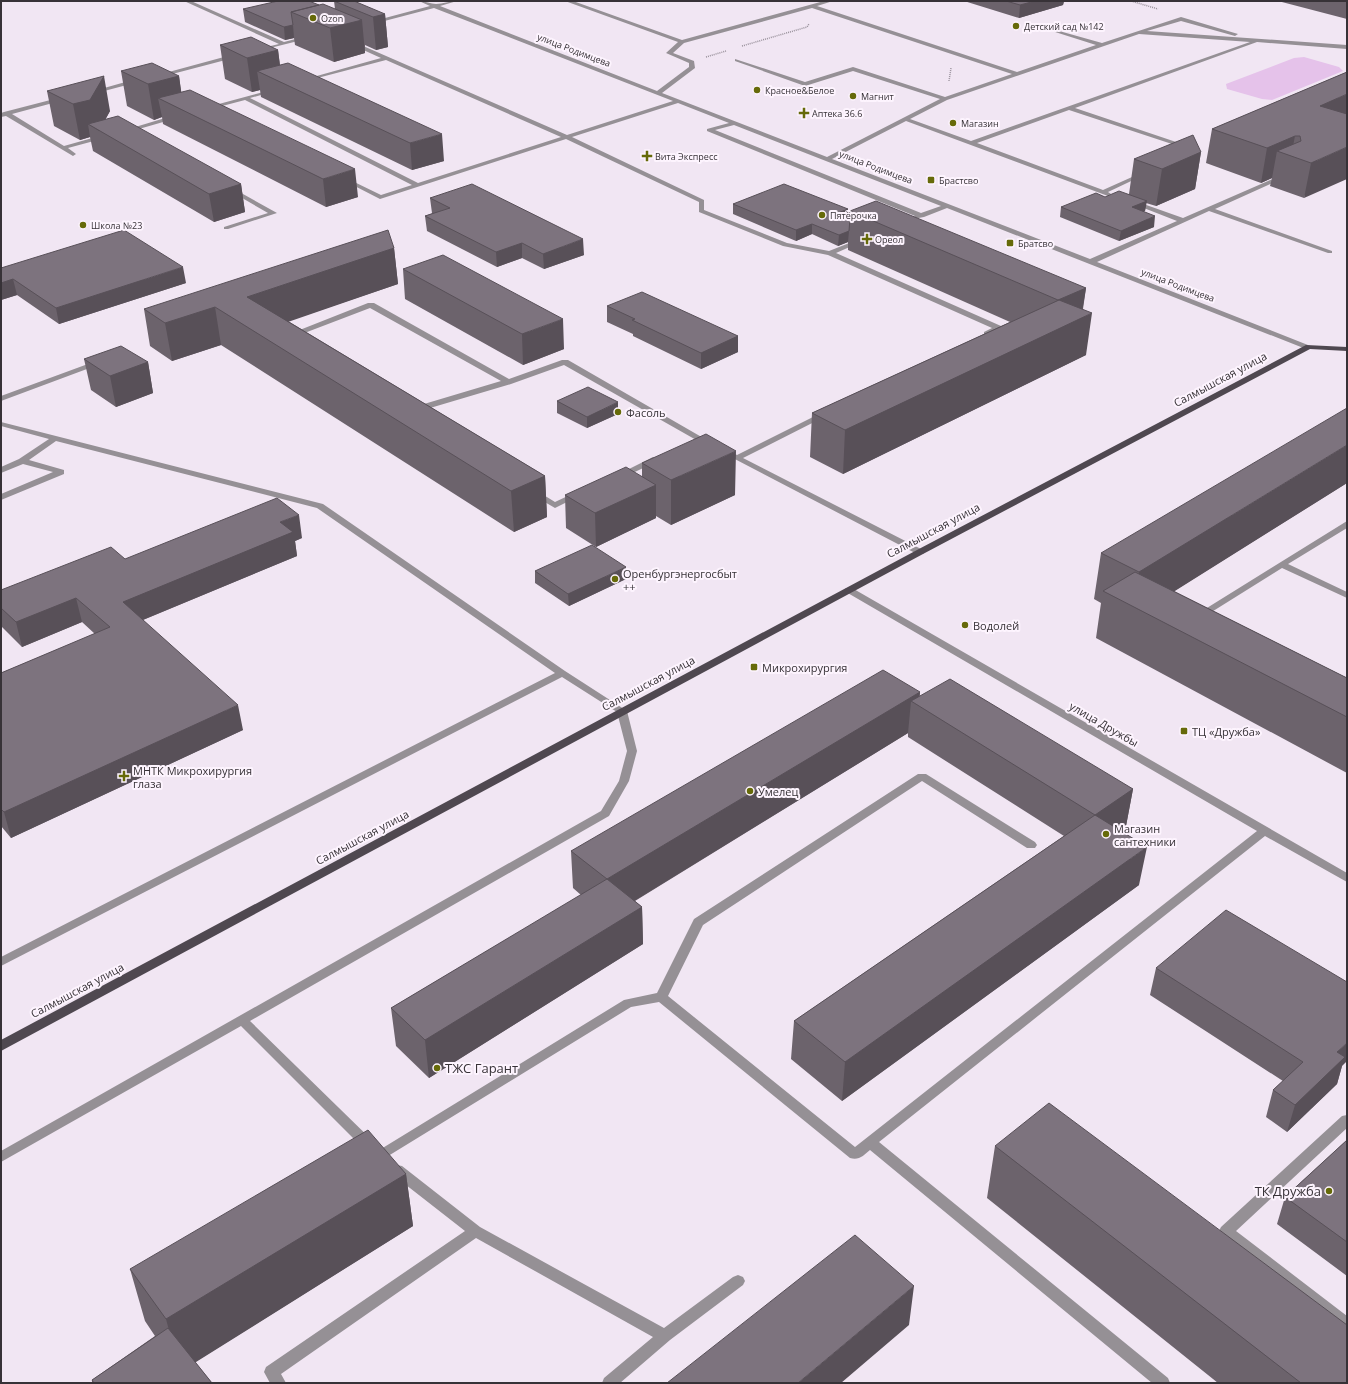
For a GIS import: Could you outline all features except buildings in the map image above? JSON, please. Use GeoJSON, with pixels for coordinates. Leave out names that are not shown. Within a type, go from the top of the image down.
{"type":"FeatureCollection","features":[{"type":"Feature","properties":{"kind":"main road","name":"улица Родимцева"},"geometry":{"type":"LineString","coordinates":[[1309,347],[1347,349]]}},
{"type":"Feature","properties":{"kind":"main road","name":"Салмышская улица"},"geometry":{"type":"LineString","coordinates":[[1,1046],[622,711],[1309,347]]}},
{"type":"Feature","properties":{"kind":"street"},"geometry":{"type":"LineString","coordinates":[[187,1],[284,44]]}},
{"type":"Feature","properties":{"kind":"street","name":"улица Родимцева"},"geometry":{"type":"LineString","coordinates":[[422,1],[1309,347]]}},
{"type":"Feature","properties":{"kind":"street"},"geometry":{"type":"LineString","coordinates":[[367,23],[454,1]]}},
{"type":"Feature","properties":{"kind":"street"},"geometry":{"type":"LineString","coordinates":[[568,1],[682,42]]}},
{"type":"Feature","properties":{"kind":"street"},"geometry":{"type":"LineString","coordinates":[[658,93],[692,68],[692,62],[669,53],[682,42],[830,1]]}},
{"type":"Feature","properties":{"kind":"street"},"geometry":{"type":"LineString","coordinates":[[812,6],[1017,74]]}},
{"type":"Feature","properties":{"kind":"street"},"geometry":{"type":"LineString","coordinates":[[827,159],[945,99],[1180,19],[1257,40]]}},
{"type":"Feature","properties":{"kind":"street"},"geometry":{"type":"LineString","coordinates":[[1054,30],[1102,45]]}},
{"type":"Feature","properties":{"kind":"street"},"geometry":{"type":"LineString","coordinates":[[1139,32],[1347,47]]}},
{"type":"Feature","properties":{"kind":"street"},"geometry":{"type":"LineString","coordinates":[[253,52],[314,37]]}},
{"type":"Feature","properties":{"kind":"street"},"geometry":{"type":"LineString","coordinates":[[343,39],[566,138],[702,201],[701,210],[785,245],[830,253],[998,328],[977,339]]}},
{"type":"Feature","properties":{"kind":"street"},"geometry":{"type":"LineString","coordinates":[[972,143],[1257,40]]}},
{"type":"Feature","properties":{"kind":"street"},"geometry":{"type":"LineString","coordinates":[[153,77],[245,54]]}},
{"type":"Feature","properties":{"kind":"street"},"geometry":{"type":"LineString","coordinates":[[305,81],[387,58]]}},
{"type":"Feature","properties":{"kind":"street"},"geometry":{"type":"LineString","coordinates":[[737,60],[804,84],[854,69],[945,99]]}},
{"type":"Feature","properties":{"kind":"street"},"geometry":{"type":"LineString","coordinates":[[83,94],[145,79]]}},
{"type":"Feature","properties":{"kind":"street"},"geometry":{"type":"LineString","coordinates":[[209,113],[202,110],[283,87]]}},
{"type":"Feature","properties":{"kind":"street"},"geometry":{"type":"LineString","coordinates":[[4,114],[68,98]]}},
{"type":"Feature","properties":{"kind":"street"},"geometry":{"type":"LineString","coordinates":[[246,98],[417,185]]}},
{"type":"Feature","properties":{"kind":"street"},"geometry":{"type":"LineString","coordinates":[[338,176],[380,196],[679,101]]}},
{"type":"Feature","properties":{"kind":"street"},"geometry":{"type":"LineString","coordinates":[[1069,108],[1189,148]]}},
{"type":"Feature","properties":{"kind":"street"},"geometry":{"type":"LineString","coordinates":[[4,114],[73,154]]}},
{"type":"Feature","properties":{"kind":"street"},"geometry":{"type":"LineString","coordinates":[[115,134],[182,115]]}},
{"type":"Feature","properties":{"kind":"street"},"geometry":{"type":"LineString","coordinates":[[905,119],[1118,197]]}},
{"type":"Feature","properties":{"kind":"street"},"geometry":{"type":"LineString","coordinates":[[734,123],[709,130],[922,216]]}},
{"type":"Feature","properties":{"kind":"street"},"geometry":{"type":"LineString","coordinates":[[123,132],[130,135]]}},
{"type":"Feature","properties":{"kind":"street"},"geometry":{"type":"LineString","coordinates":[[63,148],[108,136]]}},
{"type":"Feature","properties":{"kind":"street"},"geometry":{"type":"LineString","coordinates":[[769,154],[793,146]]}},
{"type":"Feature","properties":{"kind":"street"},"geometry":{"type":"LineString","coordinates":[[1090,262],[1291,172]]}},
{"type":"Feature","properties":{"kind":"street"},"geometry":{"type":"LineString","coordinates":[[1103,192],[1146,173]]}},
{"type":"Feature","properties":{"kind":"street"},"geometry":{"type":"LineString","coordinates":[[226,187],[274,212],[226,228]]}},
{"type":"Feature","properties":{"kind":"street"},"geometry":{"type":"LineString","coordinates":[[1125,200],[1182,220]]}},
{"type":"Feature","properties":{"kind":"street"},"geometry":{"type":"LineString","coordinates":[[907,221],[947,206]]}},
{"type":"Feature","properties":{"kind":"street"},"geometry":{"type":"LineString","coordinates":[[1209,209],[1330,252]]}},
{"type":"Feature","properties":{"kind":"street"},"geometry":{"type":"LineString","coordinates":[[830,253],[865,238]]}},
{"type":"Feature","properties":{"kind":"street"},"geometry":{"type":"LineString","coordinates":[[281,338],[370,305],[508,382]]}},
{"type":"Feature","properties":{"kind":"street"},"geometry":{"type":"LineString","coordinates":[[1,399],[105,361]]}},
{"type":"Feature","properties":{"kind":"street"},"geometry":{"type":"LineString","coordinates":[[412,411],[508,382],[565,362],[700,441]]}},
{"type":"Feature","properties":{"kind":"street"},"geometry":{"type":"LineString","coordinates":[[737,458],[829,412]]}},
{"type":"Feature","properties":{"kind":"street"},"geometry":{"type":"LineString","coordinates":[[1,424],[320,506],[562,673],[622,711],[632,751],[624,781],[605,814],[241,1019],[1,1157]]}},
{"type":"Feature","properties":{"kind":"street"},"geometry":{"type":"LineString","coordinates":[[1,470],[22,462],[55,438]]}},
{"type":"Feature","properties":{"kind":"street"},"geometry":{"type":"LineString","coordinates":[[725,452],[920,552]]}},
{"type":"Feature","properties":{"kind":"street"},"geometry":{"type":"LineString","coordinates":[[614,478],[664,456]]}},
{"type":"Feature","properties":{"kind":"street"},"geometry":{"type":"LineString","coordinates":[[1,497],[61,472],[22,462]]}},
{"type":"Feature","properties":{"kind":"street"},"geometry":{"type":"LineString","coordinates":[[529,489],[555,505],[584,492]]}},
{"type":"Feature","properties":{"kind":"street"},"geometry":{"type":"LineString","coordinates":[[1206,620],[1199,616],[1282,566],[1347,524]]}},
{"type":"Feature","properties":{"kind":"street"},"geometry":{"type":"LineString","coordinates":[[1282,566],[1347,595]]}},
{"type":"Feature","properties":{"kind":"street","name":"улица Дружбы"},"geometry":{"type":"LineString","coordinates":[[849,590],[1347,878]]}},
{"type":"Feature","properties":{"kind":"street"},"geometry":{"type":"LineString","coordinates":[[1,962],[562,673]]}},
{"type":"Feature","properties":{"kind":"street"},"geometry":{"type":"LineString","coordinates":[[661,997],[698,922],[922,776],[1031,845]]}},
{"type":"Feature","properties":{"kind":"street"},"geometry":{"type":"LineString","coordinates":[[380,1156],[628,1002],[661,997],[855,1154],[871,1143],[1264,831]]}},
{"type":"Feature","properties":{"kind":"street"},"geometry":{"type":"LineString","coordinates":[[241,1019],[380,1156],[475,1232],[665,1336]]}},
{"type":"Feature","properties":{"kind":"street"},"geometry":{"type":"LineString","coordinates":[[1347,1120],[1226,1231],[1347,1324]]}},
{"type":"Feature","properties":{"kind":"street"},"geometry":{"type":"LineString","coordinates":[[871,1143],[1163,1383]]}},
{"type":"Feature","properties":{"kind":"street"},"geometry":{"type":"LineString","coordinates":[[280,1383],[271,1372],[475,1232]]}},
{"type":"Feature","properties":{"kind":"street"},"geometry":{"type":"LineString","coordinates":[[609,1383],[665,1336],[738,1281]]}},
{"type":"Feature","properties":{"kind":"path"},"geometry":{"type":"LineString","coordinates":[[741,46],[807,27],[817,16],[830,12]]}},
{"type":"Feature","properties":{"kind":"path"},"geometry":{"type":"LineString","coordinates":[[690,61],[726,50]]}},
{"type":"Feature","properties":{"kind":"path"},"geometry":{"type":"LineString","coordinates":[[934,96],[948,90],[952,58],[958,55]]}},
{"type":"Feature","properties":{"kind":"shaded area"},"geometry":{"type":"Polygon","coordinates":[[[1304,57],[1339,67],[1343,71],[1272,100],[1262,99],[1227,89],[1226,84],[1294,58],[1304,57]]]}},
{"type":"Feature","properties":{"kind":"place","name":"Ozon"},"geometry":{"type":"Point","coordinates":[313,18]}},
{"type":"Feature","properties":{"kind":"place","name":"Детский сад №142"},"geometry":{"type":"Point","coordinates":[1016,26]}},
{"type":"Feature","properties":{"kind":"place","name":"Красное&Белое"},"geometry":{"type":"Point","coordinates":[757,90]}},
{"type":"Feature","properties":{"kind":"place","name":"Магнит"},"geometry":{"type":"Point","coordinates":[853,96]}},
{"type":"Feature","properties":{"kind":"place","name":"Аптека 36.6"},"geometry":{"type":"Point","coordinates":[804,113]}},
{"type":"Feature","properties":{"kind":"place","name":"Магазин"},"geometry":{"type":"Point","coordinates":[953,123]}},
{"type":"Feature","properties":{"kind":"place","name":"Вита Экспресс"},"geometry":{"type":"Point","coordinates":[647,156]}},
{"type":"Feature","properties":{"kind":"place","name":"Брастсво"},"geometry":{"type":"Point","coordinates":[931,180]}},
{"type":"Feature","properties":{"kind":"place","name":"Пятёрочка"},"geometry":{"type":"Point","coordinates":[822,215]}},
{"type":"Feature","properties":{"kind":"place","name":"Школа №23"},"geometry":{"type":"Point","coordinates":[83,225]}},
{"type":"Feature","properties":{"kind":"place","name":"Ореол"},"geometry":{"type":"Point","coordinates":[867,239]}},
{"type":"Feature","properties":{"kind":"place","name":"Братсво"},"geometry":{"type":"Point","coordinates":[1010,243]}},
{"type":"Feature","properties":{"kind":"place","name":"Фасоль"},"geometry":{"type":"Point","coordinates":[618,412]}},
{"type":"Feature","properties":{"kind":"place","name":"Оренбургэнергосбыт ++"},"geometry":{"type":"Point","coordinates":[615,579]}},
{"type":"Feature","properties":{"kind":"place","name":"Водолей"},"geometry":{"type":"Point","coordinates":[965,625]}},
{"type":"Feature","properties":{"kind":"place","name":"Микрохирургия"},"geometry":{"type":"Point","coordinates":[754,667]}},
{"type":"Feature","properties":{"kind":"place","name":"ТЦ «Дружба»"},"geometry":{"type":"Point","coordinates":[1184,731]}},
{"type":"Feature","properties":{"kind":"place","name":"МНТК Микрохирургия глаза"},"geometry":{"type":"Point","coordinates":[124,776]}},
{"type":"Feature","properties":{"kind":"place","name":"Умелец"},"geometry":{"type":"Point","coordinates":[750,791]}},
{"type":"Feature","properties":{"kind":"place","name":"Магазин сантехники"},"geometry":{"type":"Point","coordinates":[1106,834]}},
{"type":"Feature","properties":{"kind":"place","name":"ТЖС Гарант"},"geometry":{"type":"Point","coordinates":[437,1068]}},
{"type":"Feature","properties":{"kind":"place","name":"ТК Дружба"},"geometry":{"type":"Point","coordinates":[1329,1191]}}]}
